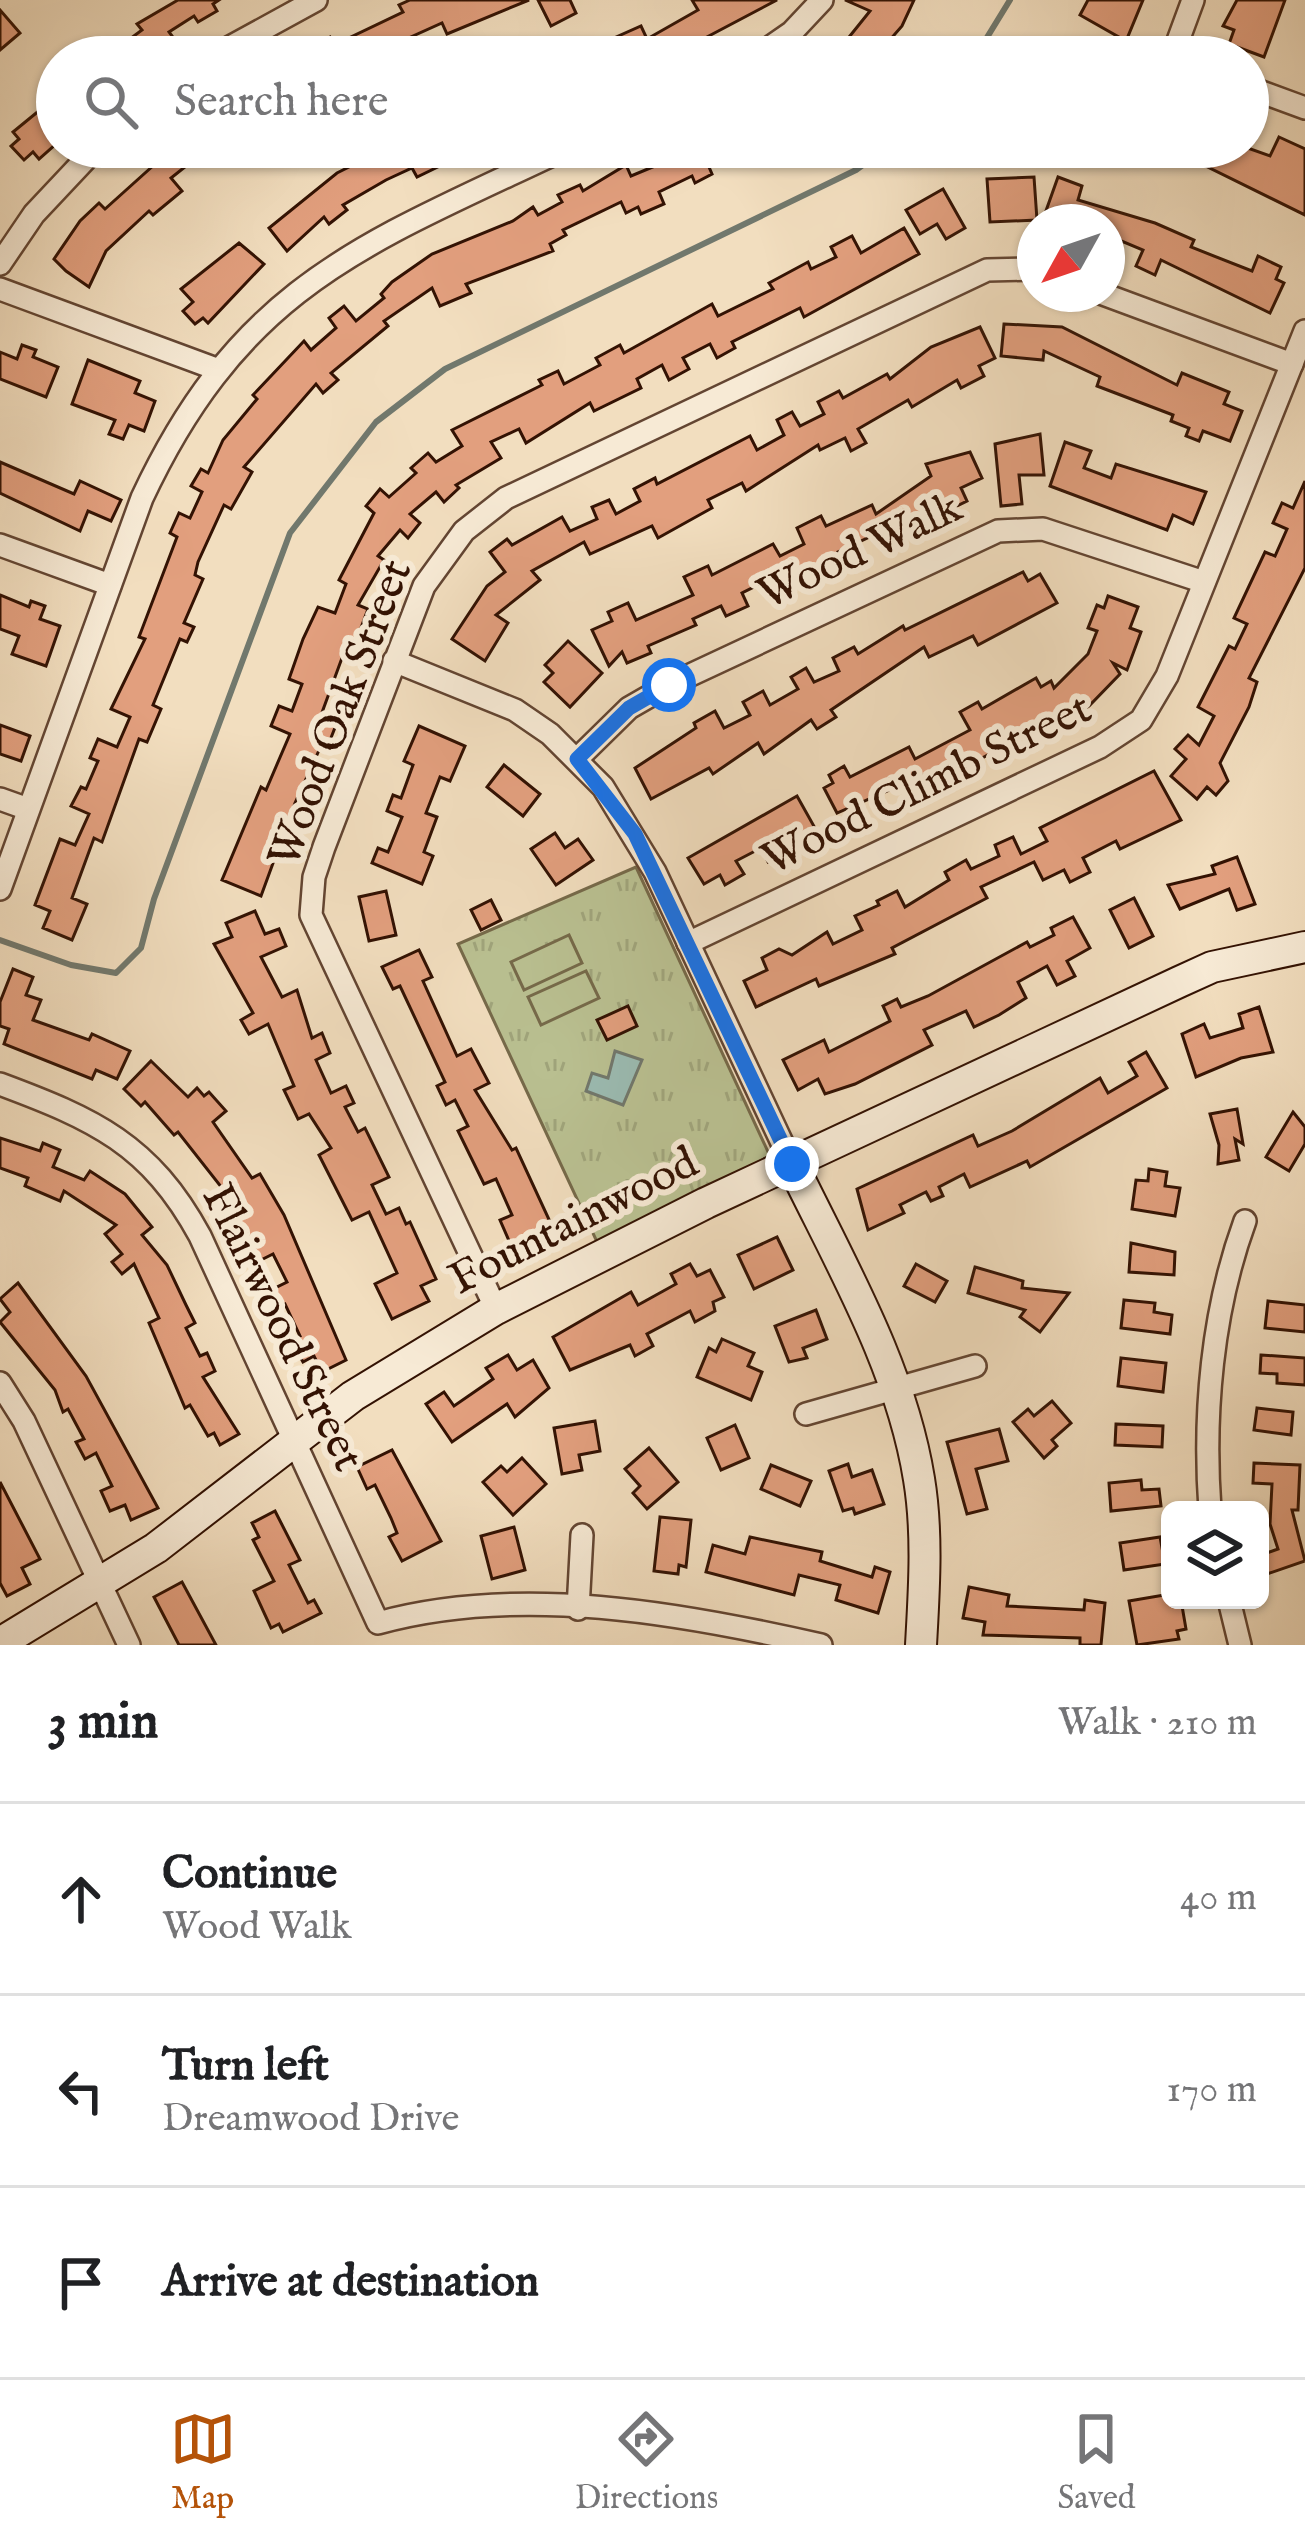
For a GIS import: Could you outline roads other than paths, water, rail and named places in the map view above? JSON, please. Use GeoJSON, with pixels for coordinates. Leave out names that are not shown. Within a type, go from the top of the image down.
{"type":"FeatureCollection","features":[{"type":"Feature","properties":{"kind":"street"},"geometry":{"type":"LineString","coordinates":[[249,36],[313,0]]}},
{"type":"Feature","properties":{"kind":"street"},"geometry":{"type":"LineString","coordinates":[[786,36],[822,0]]}},
{"type":"Feature","properties":{"kind":"street"},"geometry":{"type":"LineString","coordinates":[[1180,36],[1193,0]]}},
{"type":"Feature","properties":{"kind":"street"},"geometry":{"type":"LineString","coordinates":[[1269,95],[1305,108]]}},
{"type":"Feature","properties":{"kind":"street"},"geometry":{"type":"LineString","coordinates":[[0,264],[34,214],[77,168]]}},
{"type":"Feature","properties":{"kind":"street"},"geometry":{"type":"LineString","coordinates":[[0,889],[110,585],[166,446],[219,370],[267,315],[326,267],[526,168]]}},
{"type":"Feature","properties":{"kind":"street","name":"Wood Oak Street"},"geometry":{"type":"LineString","coordinates":[[496,1309],[311,915],[319,862],[394,661],[444,554],[506,498],[987,270],[1017,269]]}},
{"type":"Feature","properties":{"kind":"street"},"geometry":{"type":"LineString","coordinates":[[0,289],[219,370]]}},
{"type":"Feature","properties":{"kind":"street"},"geometry":{"type":"LineString","coordinates":[[1125,302],[1292,364]]}},
{"type":"Feature","properties":{"kind":"street","name":"Wood Climb Street"},"geometry":{"type":"LineString","coordinates":[[688,943],[1123,735],[1141,720],[1160,691],[1305,331]]}},
{"type":"Feature","properties":{"kind":"street","name":"Wood Walk"},"geometry":{"type":"LineString","coordinates":[[577,759],[629,708],[669,685],[998,531],[1043,530],[1204,582]]}},
{"type":"Feature","properties":{"kind":"street"},"geometry":{"type":"LineString","coordinates":[[0,545],[110,585]]}},
{"type":"Feature","properties":{"kind":"street"},"geometry":{"type":"LineString","coordinates":[[394,661],[514,710],[577,759],[635,834],[896,1390],[920,1482],[921,1645]]}},
{"type":"Feature","properties":{"kind":"street"},"geometry":{"type":"LineString","coordinates":[[0,799],[28,809]]}},
{"type":"Feature","properties":{"kind":"street","name":"Fountainwood"},"geometry":{"type":"LineString","coordinates":[[0,1643],[156,1548],[399,1365],[496,1309],[1212,967],[1305,946]]}},
{"type":"Feature","properties":{"kind":"street","name":"Flairwood Street"},"geometry":{"type":"LineString","coordinates":[[0,1084],[96,1121],[160,1175],[200,1236],[378,1623],[489,1605],[578,1609]]}},
{"type":"Feature","properties":{"kind":"street"},"geometry":{"type":"LineString","coordinates":[[1210,1501],[1209,1442],[1222,1288],[1245,1221]]}},
{"type":"Feature","properties":{"kind":"street"},"geometry":{"type":"LineString","coordinates":[[806,1414],[975,1366]]}},
{"type":"Feature","properties":{"kind":"street"},"geometry":{"type":"LineString","coordinates":[[0,1383],[24,1421],[129,1645]]}},
{"type":"Feature","properties":{"kind":"street"},"geometry":{"type":"LineString","coordinates":[[582,1535],[578,1609],[705,1620],[821,1645]]}},
{"type":"Feature","properties":{"kind":"street"},"geometry":{"type":"LineString","coordinates":[[1230,1609],[1240,1645]]}},
{"type":"Feature","properties":{"kind":"water"},"geometry":{"type":"Polygon","coordinates":[[[615,1051],[642,1060],[623,1105],[586,1091],[592,1073],[608,1078],[615,1051]]]}},
{"type":"Feature","properties":{"kind":"waterway"},"geometry":{"type":"LineString","coordinates":[[988,36],[1010,0]]}},
{"type":"Feature","properties":{"kind":"waterway"},"geometry":{"type":"LineString","coordinates":[[0,940],[71,965],[116,973],[141,948],[154,899],[290,533],[376,422],[445,369],[859,168]]}}]}
